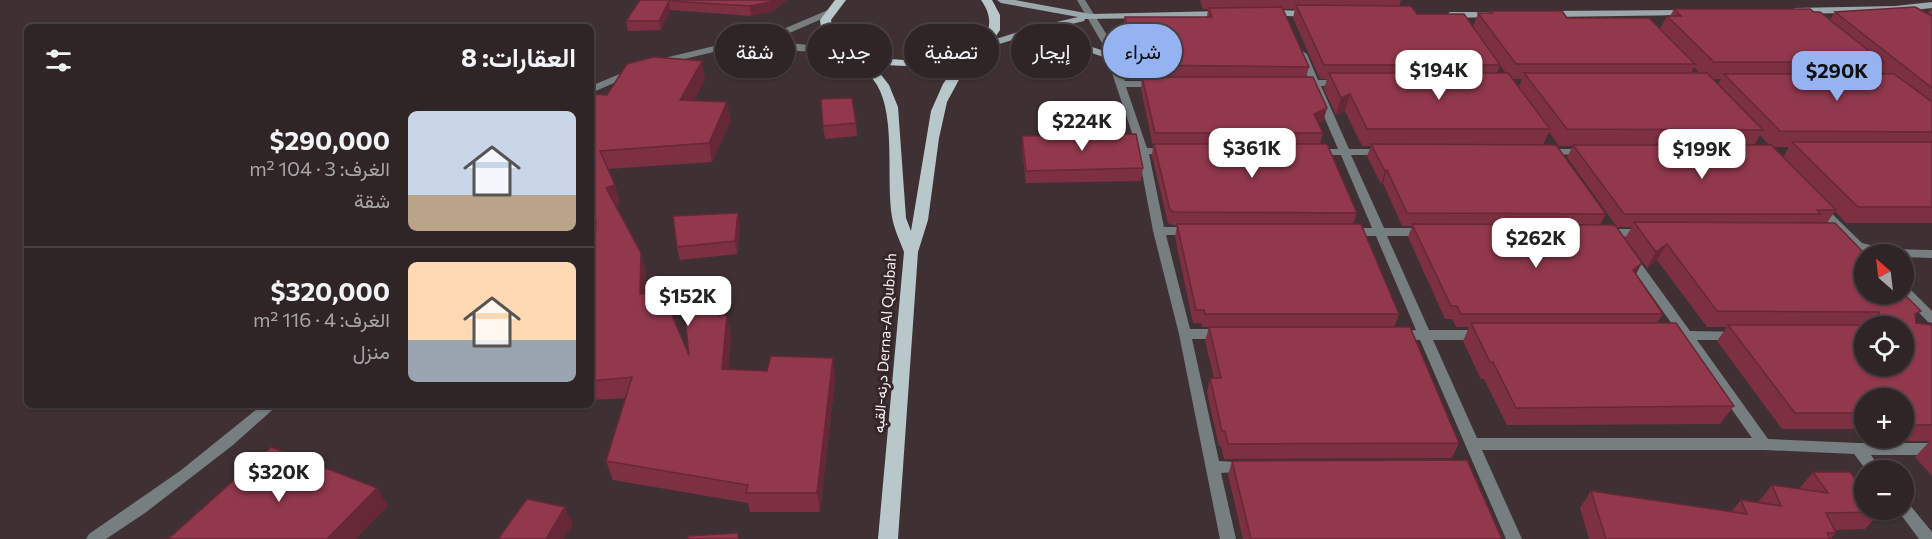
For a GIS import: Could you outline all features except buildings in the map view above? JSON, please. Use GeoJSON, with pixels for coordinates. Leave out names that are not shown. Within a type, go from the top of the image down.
{"type":"FeatureCollection","features":[{"type":"Feature","properties":{"kind":"main road"},"geometry":{"type":"LineString","coordinates":[[828,13],[841,0]]}},
{"type":"Feature","properties":{"kind":"main road"},"geometry":{"type":"LineString","coordinates":[[986,0],[997,18],[996,24]]}},
{"type":"Feature","properties":{"kind":"main road"},"geometry":{"type":"LineString","coordinates":[[1001,0],[1091,17],[1239,14]]}},
{"type":"Feature","properties":{"kind":"main road"},"geometry":{"type":"LineString","coordinates":[[1786,11],[1895,9],[1932,4]]}},
{"type":"Feature","properties":{"kind":"main road"},"geometry":{"type":"LineString","coordinates":[[1539,14],[1637,18],[1704,12]]}},
{"type":"Feature","properties":{"kind":"main road","name":"درنه-القبه Derna-Al Qubbah"},"geometry":{"type":"LineString","coordinates":[[825,24],[828,13]]}},
{"type":"Feature","properties":{"kind":"main road"},"geometry":{"type":"LineString","coordinates":[[1261,14],[1286,18],[1318,14]]}},
{"type":"Feature","properties":{"kind":"main road"},"geometry":{"type":"LineString","coordinates":[[1455,18],[1504,15]]}},
{"type":"Feature","properties":{"kind":"main road"},"geometry":{"type":"LineString","coordinates":[[999,41],[1091,17]]}},
{"type":"Feature","properties":{"kind":"main road"},"geometry":{"type":"LineString","coordinates":[[1007,38],[1037,37],[1068,41],[1103,54]]}},
{"type":"Feature","properties":{"kind":"main road","name":"درنه-القبه Derna-Al Qubbah"},"geometry":{"type":"LineString","coordinates":[[878,78],[892,107],[898,210],[904,235],[912,252],[888,539]]}},
{"type":"Feature","properties":{"kind":"main road"},"geometry":{"type":"LineString","coordinates":[[912,252],[923,218],[935,120],[954,78]]}},
{"type":"Feature","properties":{"kind":"street"},"geometry":{"type":"LineString","coordinates":[[1081,0],[1103,34]]}},
{"type":"Feature","properties":{"kind":"street"},"geometry":{"type":"LineString","coordinates":[[1895,9],[1913,19]]}},
{"type":"Feature","properties":{"kind":"street"},"geometry":{"type":"LineString","coordinates":[[1798,11],[1807,18]]}},
{"type":"Feature","properties":{"kind":"street"},"geometry":{"type":"LineString","coordinates":[[795,27],[828,13]]}},
{"type":"Feature","properties":{"kind":"street"},"geometry":{"type":"LineString","coordinates":[[1297,43],[1473,444],[1476,466],[1514,539]]}},
{"type":"Feature","properties":{"kind":"street"},"geometry":{"type":"LineString","coordinates":[[594,89],[651,64],[692,52],[715,48]]}},
{"type":"Feature","properties":{"kind":"street"},"geometry":{"type":"LineString","coordinates":[[1118,78],[1143,152],[1159,231],[1185,334],[1228,539]]}},
{"type":"Feature","properties":{"kind":"street"},"geometry":{"type":"LineString","coordinates":[[1292,83],[1351,83]]}},
{"type":"Feature","properties":{"kind":"street"},"geometry":{"type":"LineString","coordinates":[[1120,84],[1166,84]]}},
{"type":"Feature","properties":{"kind":"street"},"geometry":{"type":"LineString","coordinates":[[1143,152],[1179,152]]}},
{"type":"Feature","properties":{"kind":"street"},"geometry":{"type":"LineString","coordinates":[[1309,152],[1391,152]]}},
{"type":"Feature","properties":{"kind":"street"},"geometry":{"type":"LineString","coordinates":[[1532,152],[1602,152]]}},
{"type":"Feature","properties":{"kind":"street"},"geometry":{"type":"LineString","coordinates":[[1814,201],[1839,233],[1856,244]]}},
{"type":"Feature","properties":{"kind":"street"},"geometry":{"type":"LineString","coordinates":[[1159,231],[1205,231]]}},
{"type":"Feature","properties":{"kind":"street"},"geometry":{"type":"LineString","coordinates":[[1333,232],[1438,232]]}},
{"type":"Feature","properties":{"kind":"street"},"geometry":{"type":"LineString","coordinates":[[1589,233],[1616,237],[1659,233]]}},
{"type":"Feature","properties":{"kind":"street"},"geometry":{"type":"LineString","coordinates":[[1616,237],[1764,444]]}},
{"type":"Feature","properties":{"kind":"street"},"geometry":{"type":"LineString","coordinates":[[1914,253],[1932,254]]}},
{"type":"Feature","properties":{"kind":"street"},"geometry":{"type":"LineString","coordinates":[[1914,300],[1932,319]]}},
{"type":"Feature","properties":{"kind":"street"},"geometry":{"type":"LineString","coordinates":[[1185,334],[1233,334]]}},
{"type":"Feature","properties":{"kind":"street"},"geometry":{"type":"LineString","coordinates":[[1389,335],[1496,335]]}},
{"type":"Feature","properties":{"kind":"street"},"geometry":{"type":"LineString","coordinates":[[1651,335],[1746,335]]}},
{"type":"Feature","properties":{"kind":"street"},"geometry":{"type":"LineString","coordinates":[[94,539],[134,513],[233,438],[268,408]]}},
{"type":"Feature","properties":{"kind":"street"},"geometry":{"type":"LineString","coordinates":[[1473,444],[1764,444],[1858,449],[1932,449]]}},
{"type":"Feature","properties":{"kind":"street"},"geometry":{"type":"LineString","coordinates":[[1858,449],[1866,460]]}},
{"type":"Feature","properties":{"kind":"street"},"geometry":{"type":"LineString","coordinates":[[1212,467],[1259,466]]}},
{"type":"Feature","properties":{"kind":"street"},"geometry":{"type":"LineString","coordinates":[[1913,520],[1928,539]]}}]}
